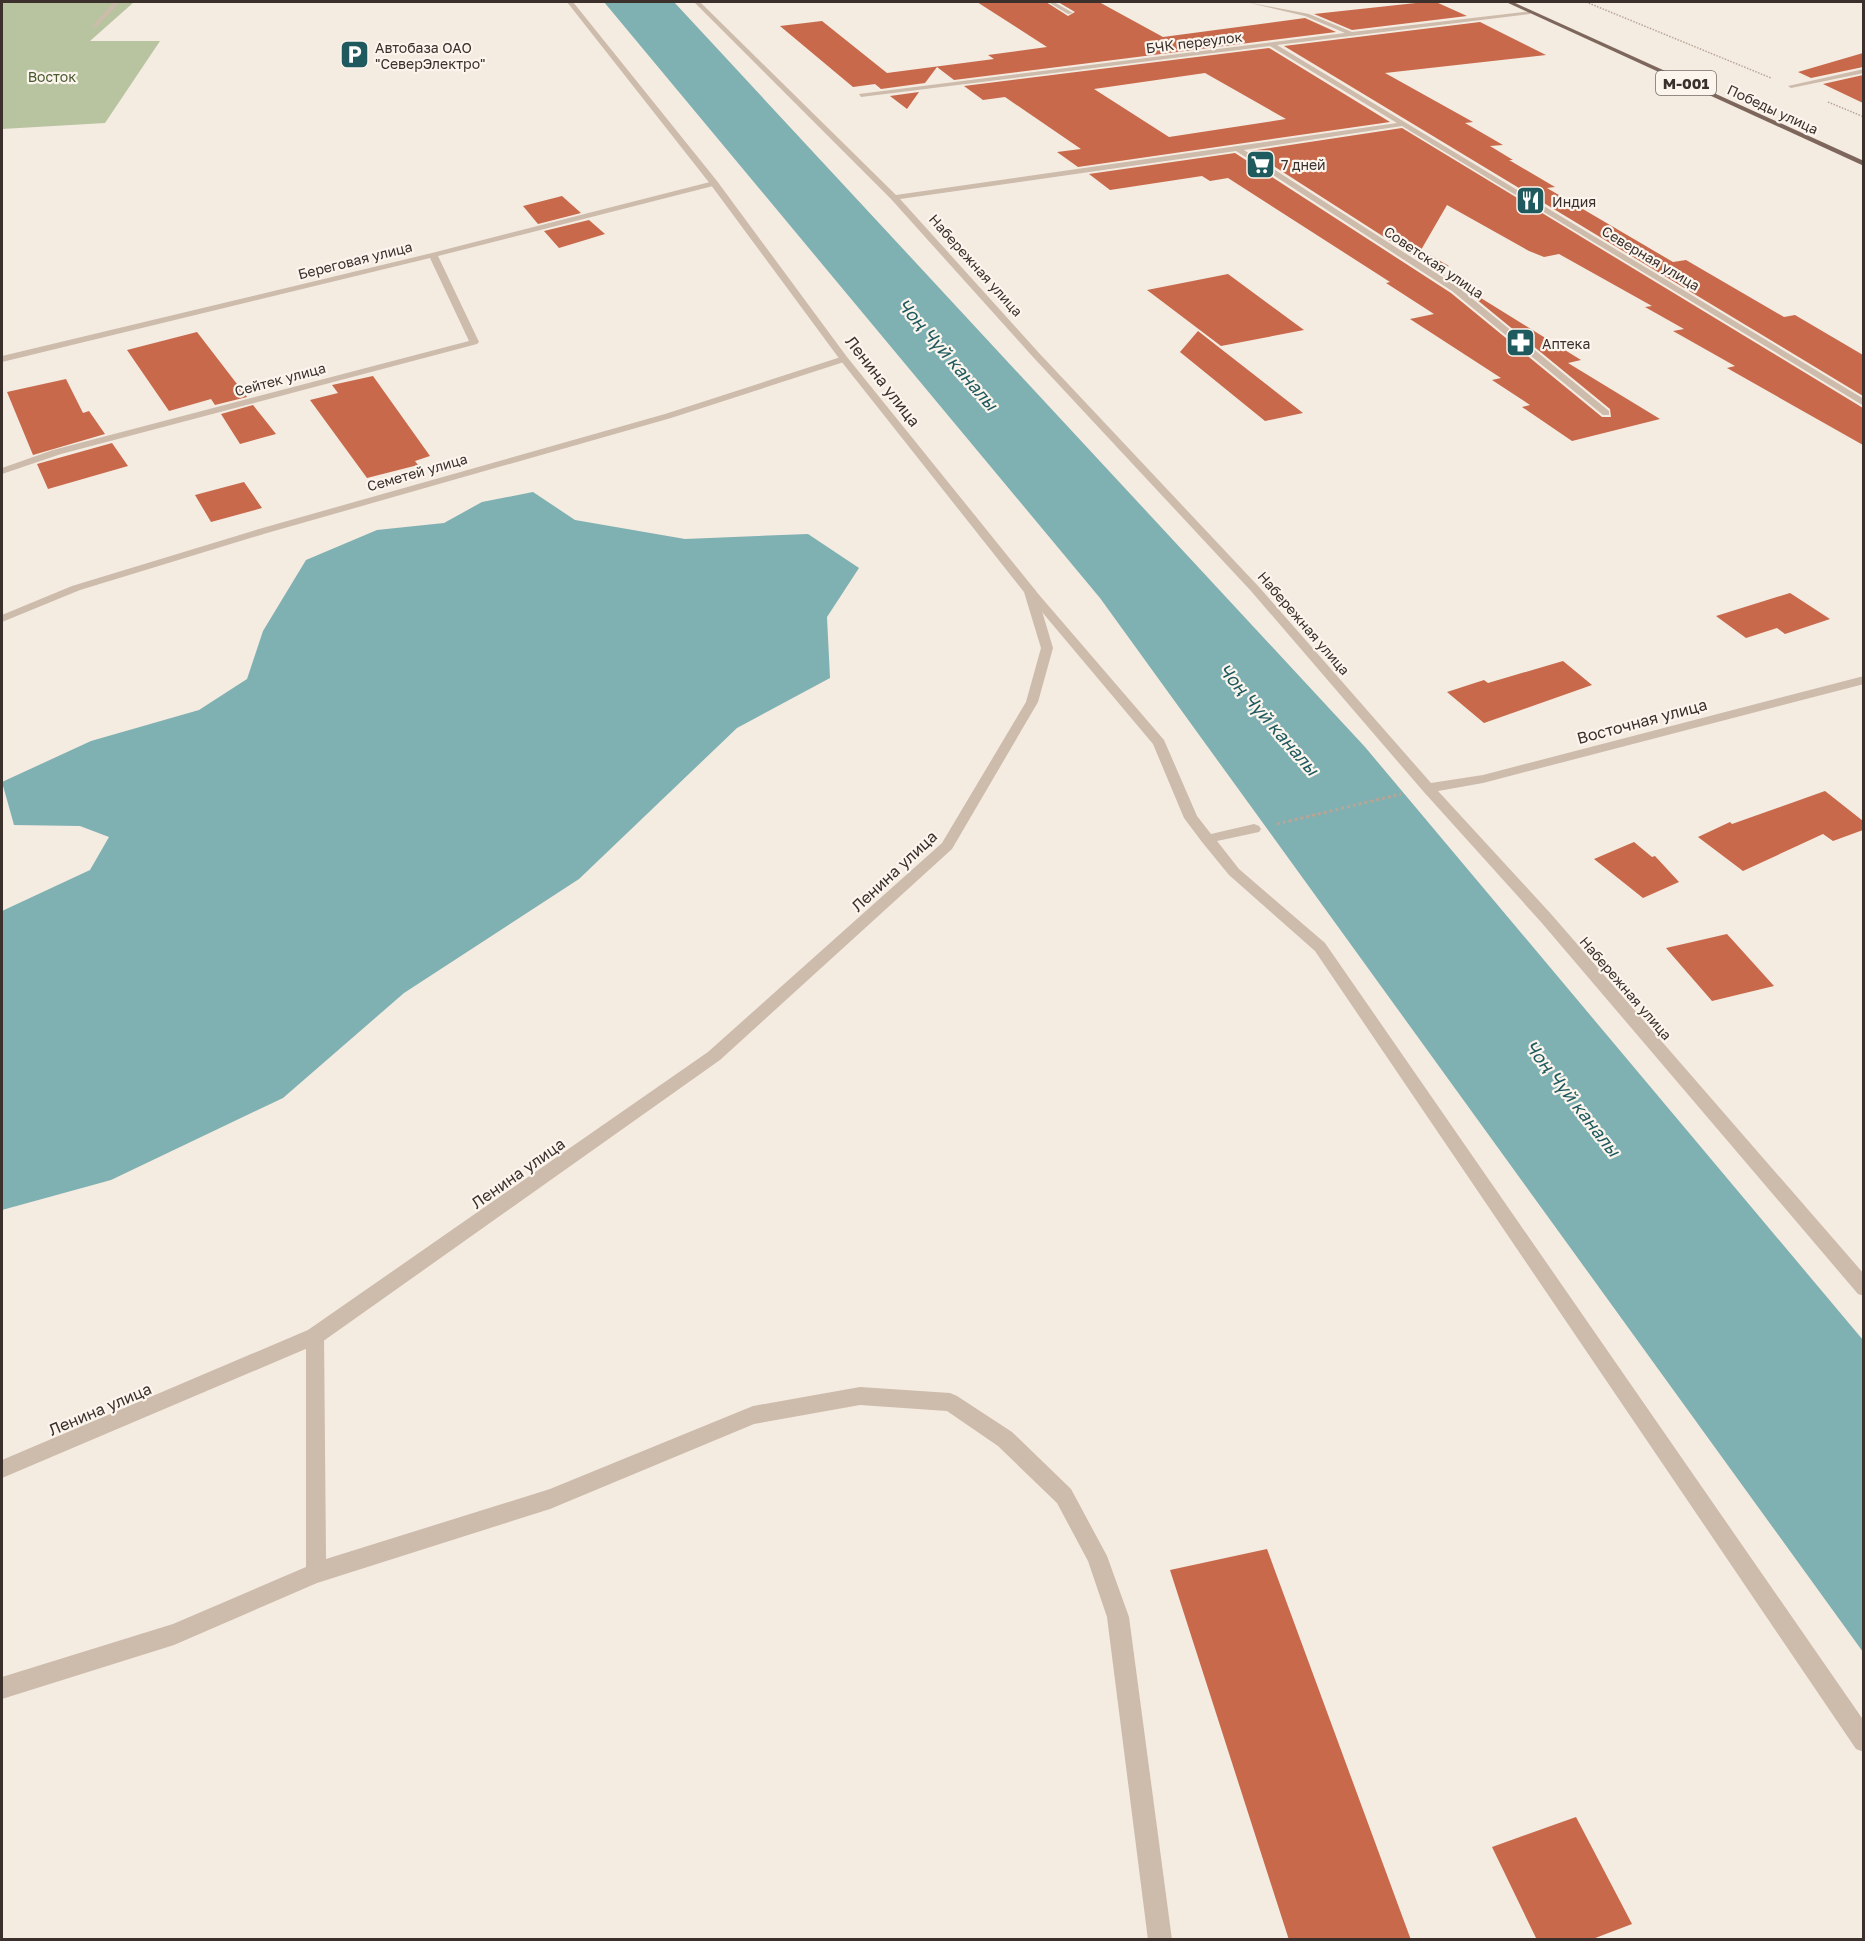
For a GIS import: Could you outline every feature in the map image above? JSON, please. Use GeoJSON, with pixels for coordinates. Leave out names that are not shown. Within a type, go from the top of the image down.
{"type":"FeatureCollection","features":[{"type":"Feature","properties":{"kind":"main road","name":"Победы улица"},"geometry":{"type":"LineString","coordinates":[[1509,2],[1863,164]]}},
{"type":"Feature","properties":{"kind":"street"},"geometry":{"type":"LineString","coordinates":[[94,26],[117,2]]}},
{"type":"Feature","properties":{"kind":"street","name":"Ленина улица"},"geometry":{"type":"LineString","coordinates":[[2,1469],[315,1336],[714,1056],[947,846],[1032,702],[1047,648],[1030,591],[844,359],[714,183],[570,2]]}},
{"type":"Feature","properties":{"kind":"street","name":"Набережная улица"},"geometry":{"type":"LineString","coordinates":[[697,2],[894,197],[1036,355],[1255,589],[1428,788],[1546,918],[1863,1288]]}},
{"type":"Feature","properties":{"kind":"street"},"geometry":{"type":"LineString","coordinates":[[1051,2],[1070,13]]}},
{"type":"Feature","properties":{"kind":"street"},"geometry":{"type":"LineString","coordinates":[[1249,2],[1307,15],[1353,34]]}},
{"type":"Feature","properties":{"kind":"street","name":"БЧК переулок"},"geometry":{"type":"LineString","coordinates":[[861,95],[1530,12]]}},
{"type":"Feature","properties":{"kind":"street","name":"Северная улица"},"geometry":{"type":"LineString","coordinates":[[1271,44],[1863,402]]}},
{"type":"Feature","properties":{"kind":"street"},"geometry":{"type":"LineString","coordinates":[[1791,86],[1863,71]]}},
{"type":"Feature","properties":{"kind":"street"},"geometry":{"type":"LineString","coordinates":[[894,197],[1404,124]]}},
{"type":"Feature","properties":{"kind":"street","name":"Советская улица"},"geometry":{"type":"LineString","coordinates":[[1236,148],[1455,289],[1606,413]]}},
{"type":"Feature","properties":{"kind":"street","name":"Береговая улица"},"geometry":{"type":"LineString","coordinates":[[2,359],[433,255],[714,183]]}},
{"type":"Feature","properties":{"kind":"street","name":"Сейтек улица"},"geometry":{"type":"LineString","coordinates":[[2,471],[57,452],[474,342],[433,255]]}},
{"type":"Feature","properties":{"kind":"street","name":"Семетей улица"},"geometry":{"type":"LineString","coordinates":[[2,619],[87,584],[263,531],[668,416],[844,359]]}},
{"type":"Feature","properties":{"kind":"street"},"geometry":{"type":"LineString","coordinates":[[1030,591],[1159,743],[1191,818],[1234,872],[1320,947],[1863,1741]]}},
{"type":"Feature","properties":{"kind":"street","name":"Восточная улица"},"geometry":{"type":"LineString","coordinates":[[1428,788],[1483,779],[1863,680]]}},
{"type":"Feature","properties":{"kind":"street"},"geometry":{"type":"LineString","coordinates":[[1208,839],[1254,829]]}},
{"type":"Feature","properties":{"kind":"street"},"geometry":{"type":"LineString","coordinates":[[315,1336],[316,1573]]}},
{"type":"Feature","properties":{"kind":"street"},"geometry":{"type":"LineString","coordinates":[[2,1688],[174,1634],[316,1573],[550,1499],[753,1415],[860,1396],[950,1402],[1005,1439],[1064,1496],[1097,1556],[1118,1617],[1160,1940]]}},
{"type":"Feature","properties":{"kind":"path"},"geometry":{"type":"LineString","coordinates":[[1586,2],[1791,86]]}},
{"type":"Feature","properties":{"kind":"path"},"geometry":{"type":"LineString","coordinates":[[1254,829],[1428,788]]}},
{"type":"Feature","properties":{"kind":"green space","name":"Восток"},"geometry":{"type":"Polygon","coordinates":[[[2,2],[134,2],[90,41],[160,41],[105,123],[2,129],[2,2]]]}},
{"type":"Feature","properties":{"kind":"water","name":"Чоң Чүй каналы"},"geometry":{"type":"Polygon","coordinates":[[[604,2],[674,2],[1365,747],[1863,1340],[1863,1652],[1100,598],[604,2]]]}},
{"type":"Feature","properties":{"kind":"water"},"geometry":{"type":"Polygon","coordinates":[[[533,492],[575,520],[685,539],[808,534],[859,568],[827,617],[830,678],[737,728],[579,879],[404,993],[283,1098],[111,1180],[2,1210],[2,911],[90,870],[109,837],[80,826],[14,825],[2,782],[91,741],[199,710],[247,679],[263,631],[306,560],[377,530],[444,523],[482,502],[533,492]]]}},
{"type":"Feature","properties":{"kind":"building"},"geometry":{"type":"Polygon","coordinates":[[[977,2],[1046,2],[1068,16],[1075,12],[1058,2],[1099,2],[1163,37],[1305,18],[1336,32],[954,80],[937,67],[925,83],[881,89],[875,84],[853,87],[780,26],[822,21],[887,73],[994,59],[988,55],[1047,47],[977,2]]]}},
{"type":"Feature","properties":{"kind":"building"},"geometry":{"type":"Polygon","coordinates":[[[1436,2],[1467,16],[1352,30],[1314,14],[1436,2]]]}},
{"type":"Feature","properties":{"kind":"building"},"geometry":{"type":"Polygon","coordinates":[[[1480,22],[1546,55],[1385,73],[1473,122],[1465,123],[1503,145],[1490,146],[1555,187],[1547,188],[1673,262],[1686,260],[1784,317],[1795,315],[1863,355],[1863,396],[1284,46],[1480,22]]]}},
{"type":"Feature","properties":{"kind":"building"},"geometry":{"type":"Polygon","coordinates":[[[1269,48],[1390,122],[1078,167],[1057,152],[1081,149],[1005,97],[983,100],[964,86],[1269,48]],[[1205,73],[1094,89],[1169,137],[1286,119],[1205,73]]]}},
{"type":"Feature","properties":{"kind":"building"},"geometry":{"type":"Polygon","coordinates":[[[1863,53],[1863,67],[1811,78],[1798,72],[1863,53]]]}},
{"type":"Feature","properties":{"kind":"building"},"geometry":{"type":"Polygon","coordinates":[[[1863,75],[1863,103],[1823,84],[1863,75]]]}},
{"type":"Feature","properties":{"kind":"building"},"geometry":{"type":"Polygon","coordinates":[[[919,92],[907,109],[890,96],[919,92]]]}},
{"type":"Feature","properties":{"kind":"building"},"geometry":{"type":"Polygon","coordinates":[[[1402,128],[1863,408],[1863,445],[1727,368],[1735,366],[1673,331],[1684,329],[1645,307],[1652,306],[1559,254],[1544,257],[1529,251],[1447,205],[1421,250],[1449,266],[1434,269],[1250,151],[1402,128]]]}},
{"type":"Feature","properties":{"kind":"building"},"geometry":{"type":"Polygon","coordinates":[[[1235,153],[1451,293],[1602,417],[1611,417],[1610,409],[1459,285],[1435,270],[1581,360],[1568,363],[1660,419],[1572,441],[1522,407],[1530,405],[1492,380],[1501,378],[1410,319],[1434,314],[1386,283],[1390,282],[1228,178],[1210,181],[1202,176],[1110,190],[1089,174],[1235,153]]]}},
{"type":"Feature","properties":{"kind":"building"},"geometry":{"type":"Polygon","coordinates":[[[562,196],[581,213],[538,224],[523,206],[562,196]]]}},
{"type":"Feature","properties":{"kind":"building"},"geometry":{"type":"Polygon","coordinates":[[[589,220],[605,234],[559,248],[544,231],[589,220]]]}},
{"type":"Feature","properties":{"kind":"building"},"geometry":{"type":"Polygon","coordinates":[[[1228,274],[1304,330],[1221,346],[1147,290],[1228,274]]]}},
{"type":"Feature","properties":{"kind":"building"},"geometry":{"type":"Polygon","coordinates":[[[1198,331],[1303,413],[1265,421],[1180,352],[1198,331]]]}},
{"type":"Feature","properties":{"kind":"building"},"geometry":{"type":"Polygon","coordinates":[[[197,332],[247,397],[215,405],[211,399],[169,411],[127,350],[197,332]]]}},
{"type":"Feature","properties":{"kind":"building"},"geometry":{"type":"Polygon","coordinates":[[[373,376],[430,456],[415,461],[418,465],[367,478],[310,400],[338,393],[332,385],[373,376]]]}},
{"type":"Feature","properties":{"kind":"building"},"geometry":{"type":"Polygon","coordinates":[[[66,379],[83,413],[89,411],[105,434],[33,455],[7,392],[66,379]]]}},
{"type":"Feature","properties":{"kind":"building"},"geometry":{"type":"Polygon","coordinates":[[[253,405],[276,434],[240,444],[221,414],[253,405]]]}},
{"type":"Feature","properties":{"kind":"building"},"geometry":{"type":"Polygon","coordinates":[[[112,443],[128,466],[48,489],[37,464],[112,443]]]}},
{"type":"Feature","properties":{"kind":"building"},"geometry":{"type":"Polygon","coordinates":[[[244,482],[262,508],[211,522],[195,495],[244,482]]]}},
{"type":"Feature","properties":{"kind":"building"},"geometry":{"type":"Polygon","coordinates":[[[1790,593],[1830,619],[1785,634],[1777,628],[1746,638],[1716,616],[1790,593]]]}},
{"type":"Feature","properties":{"kind":"building"},"geometry":{"type":"Polygon","coordinates":[[[1563,661],[1592,685],[1484,723],[1447,692],[1484,680],[1488,683],[1563,661]]]}},
{"type":"Feature","properties":{"kind":"building"},"geometry":{"type":"Polygon","coordinates":[[[1825,791],[1863,821],[1863,830],[1833,841],[1823,834],[1743,871],[1698,837],[1730,822],[1732,824],[1825,791]]]}},
{"type":"Feature","properties":{"kind":"building"},"geometry":{"type":"Polygon","coordinates":[[[1634,842],[1652,857],[1655,856],[1679,882],[1643,898],[1594,859],[1634,842]]]}},
{"type":"Feature","properties":{"kind":"building"},"geometry":{"type":"Polygon","coordinates":[[[1727,934],[1774,986],[1712,1001],[1666,948],[1727,934]]]}},
{"type":"Feature","properties":{"kind":"building"},"geometry":{"type":"Polygon","coordinates":[[[1267,1549],[1411,1940],[1289,1940],[1170,1570],[1267,1549]]]}},
{"type":"Feature","properties":{"kind":"building"},"geometry":{"type":"Polygon","coordinates":[[[1576,1817],[1632,1924],[1590,1940],[1537,1940],[1492,1847],[1576,1817]]]}},
{"type":"Feature","properties":{"kind":"place","name":"Автобаза ОАО \"СеверЭлектро\""},"geometry":{"type":"Point","coordinates":[354,55]}},
{"type":"Feature","properties":{"kind":"place","name":"7 дней"},"geometry":{"type":"Point","coordinates":[1260,164]}},
{"type":"Feature","properties":{"kind":"place","name":"Индия"},"geometry":{"type":"Point","coordinates":[1531,201]}},
{"type":"Feature","properties":{"kind":"place","name":"Аптека"},"geometry":{"type":"Point","coordinates":[1521,343]}}]}
